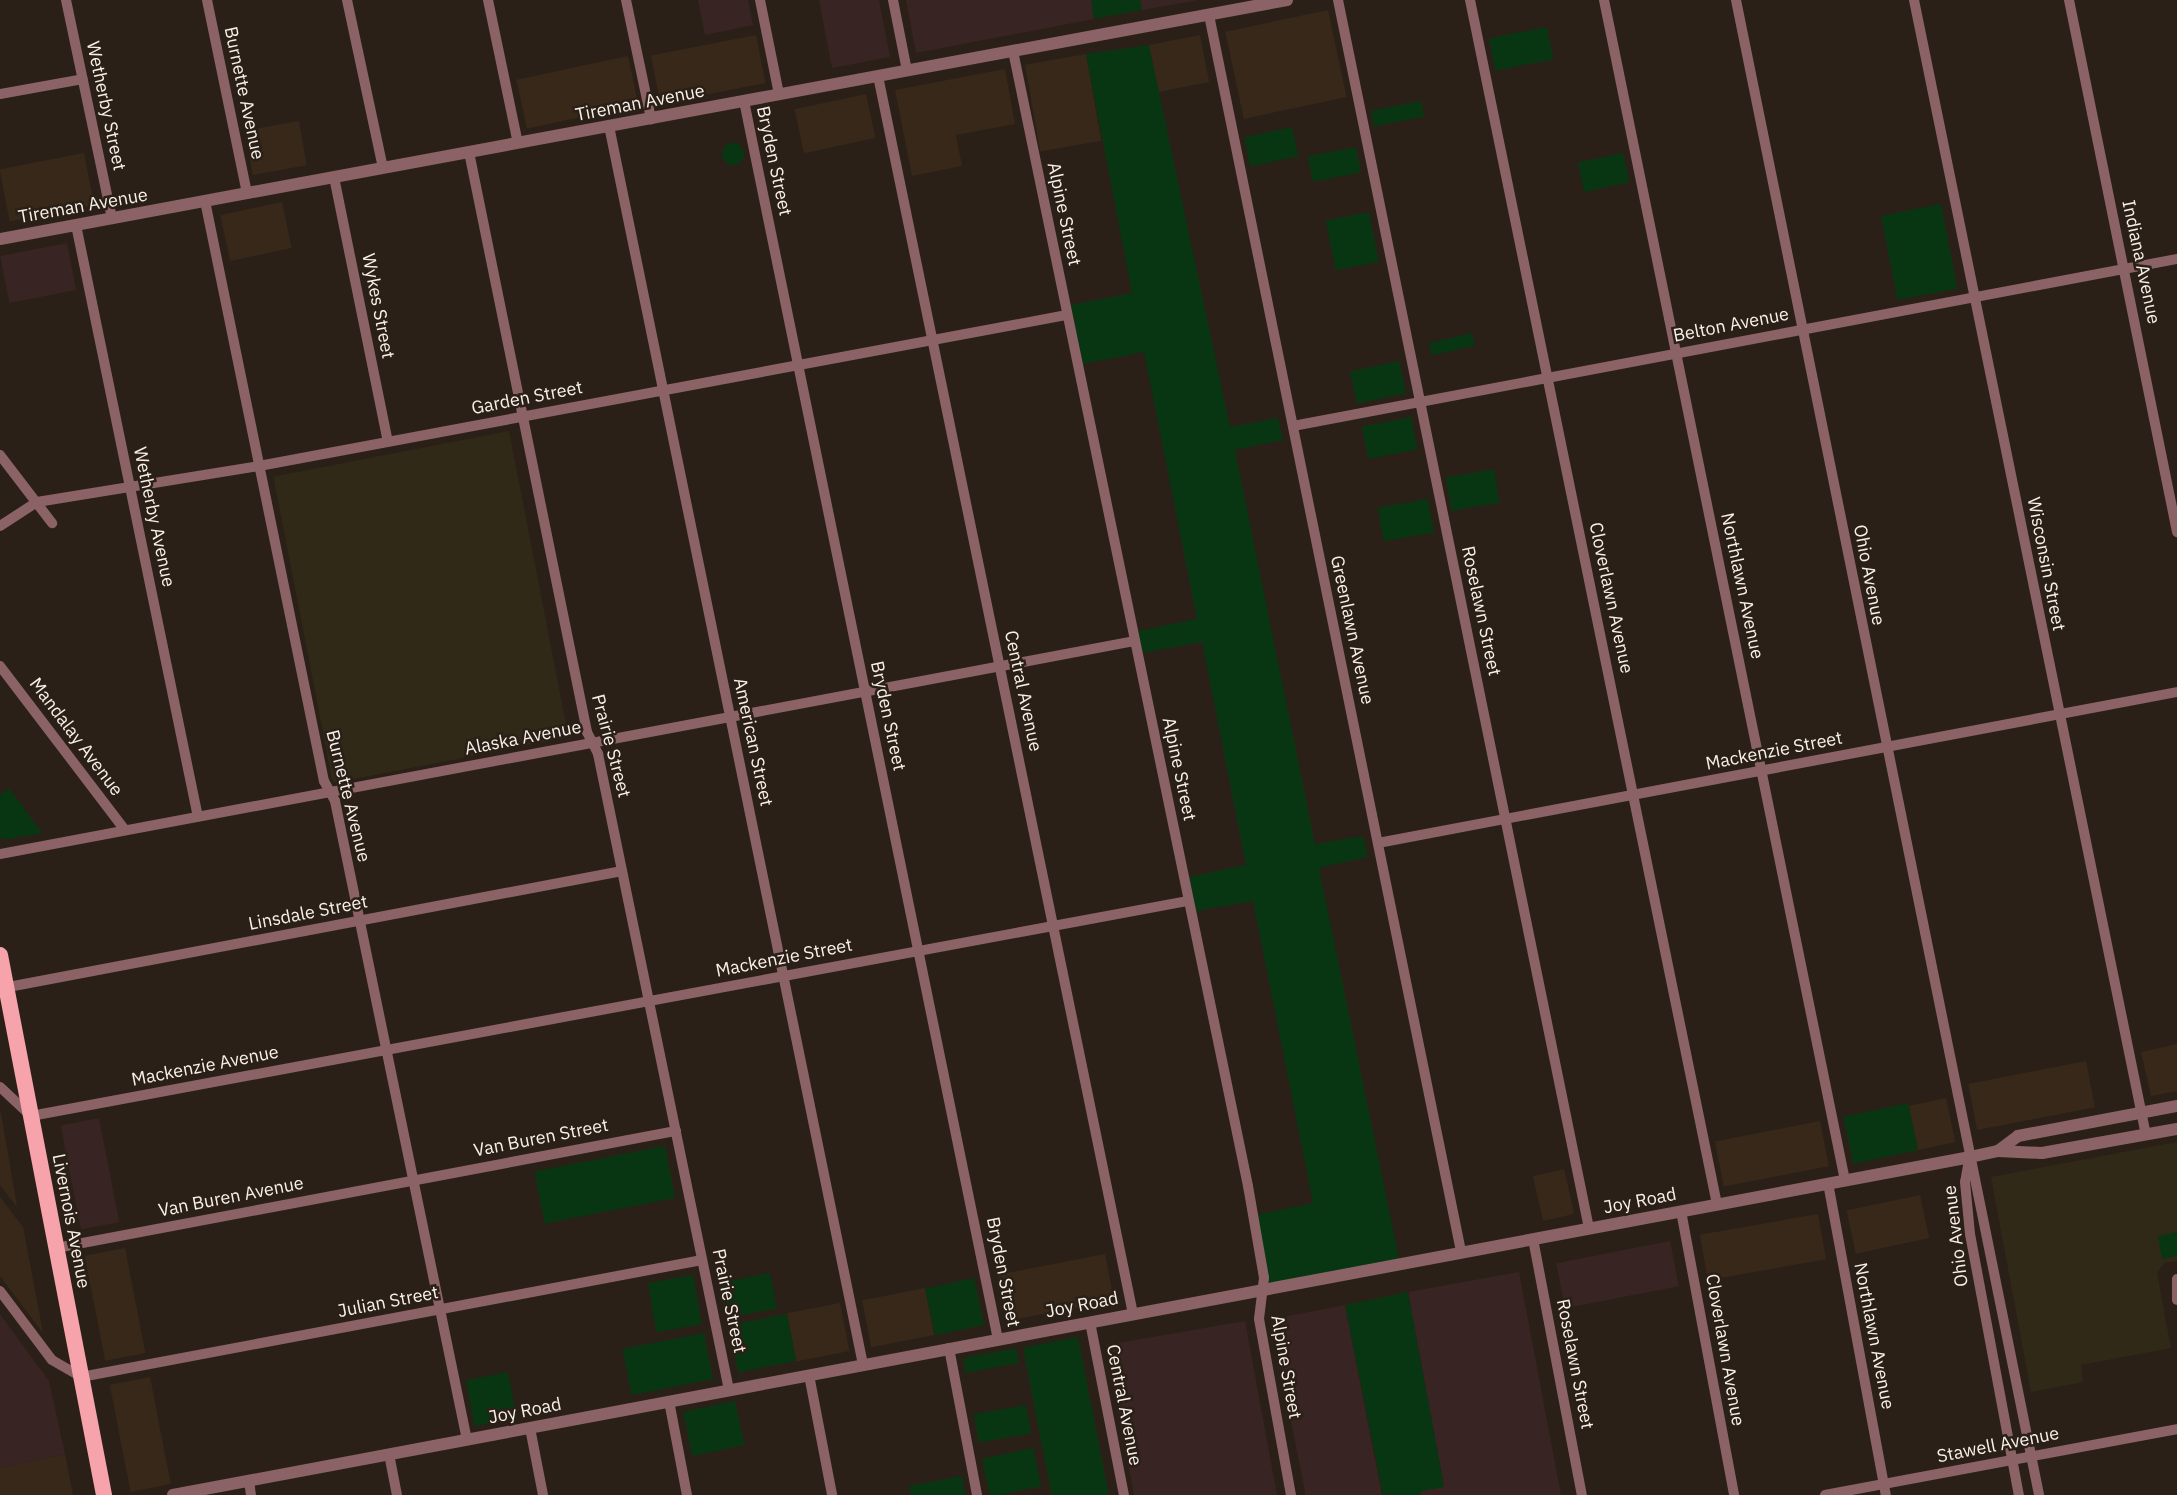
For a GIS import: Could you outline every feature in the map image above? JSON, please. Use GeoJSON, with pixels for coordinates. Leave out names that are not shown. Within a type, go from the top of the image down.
{"type":"FeatureCollection","features":[{"type":"Feature","properties":{"kind":"main road","name":"Livernois Avenue"},"geometry":{"type":"LineString","coordinates":[[0,955],[3,988],[31,1116],[104,1495]]}},
{"type":"Feature","properties":{"kind":"street","name":"Wetherby Street"},"geometry":{"type":"LineString","coordinates":[[66,0],[112,219]]}},
{"type":"Feature","properties":{"kind":"street","name":"Burnette Avenue"},"geometry":{"type":"LineString","coordinates":[[206,0],[247,194]]}},
{"type":"Feature","properties":{"kind":"street"},"geometry":{"type":"LineString","coordinates":[[347,0],[383,168]]}},
{"type":"Feature","properties":{"kind":"street"},"geometry":{"type":"LineString","coordinates":[[488,0],[518,143]]}},
{"type":"Feature","properties":{"kind":"street"},"geometry":{"type":"LineString","coordinates":[[626,0],[651,119]]}},
{"type":"Feature","properties":{"kind":"street","name":"Bryden Street"},"geometry":{"type":"LineString","coordinates":[[760,0],[779,94]]}},
{"type":"Feature","properties":{"kind":"street"},"geometry":{"type":"LineString","coordinates":[[893,0],[907,71]]}},
{"type":"Feature","properties":{"kind":"street","name":"Tireman Avenue"},"geometry":{"type":"LineString","coordinates":[[0,239],[1287,0]]}},
{"type":"Feature","properties":{"kind":"street","name":"Roselawn Street"},"geometry":{"type":"LineString","coordinates":[[1338,0],[1589,1228]]}},
{"type":"Feature","properties":{"kind":"street","name":"Cloverlawn Avenue"},"geometry":{"type":"LineString","coordinates":[[1470,0],[1717,1204]]}},
{"type":"Feature","properties":{"kind":"street","name":"Northlawn Avenue"},"geometry":{"type":"LineString","coordinates":[[1604,0],[1845,1180]]}},
{"type":"Feature","properties":{"kind":"street","name":"Ohio Avenue"},"geometry":{"type":"LineString","coordinates":[[1736,0],[2039,1495]]}},
{"type":"Feature","properties":{"kind":"street","name":"Wisconsin Street"},"geometry":{"type":"LineString","coordinates":[[1914,0],[2146,1135]]}},
{"type":"Feature","properties":{"kind":"street","name":"Indiana Avenue"},"geometry":{"type":"LineString","coordinates":[[2069,0],[2177,532]]}},
{"type":"Feature","properties":{"kind":"street","name":"Greenlawn Avenue"},"geometry":{"type":"LineString","coordinates":[[1209,15],[1461,1251]]}},
{"type":"Feature","properties":{"kind":"street","name":"Alpine Street"},"geometry":{"type":"LineString","coordinates":[[1013,51],[1248,1186],[1264,1278],[1259,1319],[1292,1495]]}},
{"type":"Feature","properties":{"kind":"street","name":"Central Avenue"},"geometry":{"type":"LineString","coordinates":[[878,76],[1133,1314]]}},
{"type":"Feature","properties":{"kind":"street"},"geometry":{"type":"LineString","coordinates":[[0,94],[83,79]]}},
{"type":"Feature","properties":{"kind":"street","name":"Bryden Street"},"geometry":{"type":"LineString","coordinates":[[744,101],[999,1339]]}},
{"type":"Feature","properties":{"kind":"street","name":"American Street"},"geometry":{"type":"LineString","coordinates":[[609,126],[863,1365]]}},
{"type":"Feature","properties":{"kind":"street","name":"Prairie Street"},"geometry":{"type":"LineString","coordinates":[[468,152],[622,871],[729,1390]]}},
{"type":"Feature","properties":{"kind":"street","name":"Wykes Street"},"geometry":{"type":"LineString","coordinates":[[334,177],[388,442]]}},
{"type":"Feature","properties":{"kind":"street","name":"Burnette Avenue"},"geometry":{"type":"LineString","coordinates":[[205,201],[324,781],[330,792],[359,921],[467,1440]]}},
{"type":"Feature","properties":{"kind":"street","name":"Wetherby Avenue"},"geometry":{"type":"LineString","coordinates":[[76,225],[198,817]]}},
{"type":"Feature","properties":{"kind":"street","name":"Belton Avenue"},"geometry":{"type":"LineString","coordinates":[[1293,426],[2177,259]]}},
{"type":"Feature","properties":{"kind":"street","name":"Garden Street"},"geometry":{"type":"LineString","coordinates":[[0,526],[37,502],[259,466],[1067,315]]}},
{"type":"Feature","properties":{"kind":"street"},"geometry":{"type":"LineString","coordinates":[[0,455],[52,523]]}},
{"type":"Feature","properties":{"kind":"street","name":"Alaska Avenue"},"geometry":{"type":"LineString","coordinates":[[0,854],[1135,641]]}},
{"type":"Feature","properties":{"kind":"street","name":"Mandalay Avenue"},"geometry":{"type":"LineString","coordinates":[[0,666],[125,830]]}},
{"type":"Feature","properties":{"kind":"street","name":"Mackenzie Street"},"geometry":{"type":"LineString","coordinates":[[1378,843],[2177,692]]}},
{"type":"Feature","properties":{"kind":"street","name":"Linsdale Street"},"geometry":{"type":"LineString","coordinates":[[3,988],[622,871]]}},
{"type":"Feature","properties":{"kind":"street","name":"Mackenzie Street"},"geometry":{"type":"LineString","coordinates":[[386,1050],[1188,901]]}},
{"type":"Feature","properties":{"kind":"street","name":"Mackenzie Avenue"},"geometry":{"type":"LineString","coordinates":[[31,1116],[386,1050]]}},
{"type":"Feature","properties":{"kind":"street"},"geometry":{"type":"LineString","coordinates":[[0,1087],[31,1116]]}},
{"type":"Feature","properties":{"kind":"street","name":"Joy Road"},"geometry":{"type":"LineString","coordinates":[[1998,1151],[2018,1136],[2177,1106]]}},
{"type":"Feature","properties":{"kind":"street","name":"Joy Road"},"geometry":{"type":"LineString","coordinates":[[173,1495],[1998,1151],[2042,1153],[2177,1129]]}},
{"type":"Feature","properties":{"kind":"street","name":"Van Buren Street"},"geometry":{"type":"LineString","coordinates":[[413,1180],[676,1130]]}},
{"type":"Feature","properties":{"kind":"street","name":"Ohio Avenue"},"geometry":{"type":"LineString","coordinates":[[1970,1157],[1965,1199],[2019,1495]]}},
{"type":"Feature","properties":{"kind":"street","name":"Van Buren Avenue"},"geometry":{"type":"LineString","coordinates":[[56,1248],[413,1180]]}},
{"type":"Feature","properties":{"kind":"street","name":"Northlawn Avenue"},"geometry":{"type":"LineString","coordinates":[[1828,1183],[1886,1490]]}},
{"type":"Feature","properties":{"kind":"street","name":"Cloverlawn Avenue"},"geometry":{"type":"LineString","coordinates":[[1681,1211],[1734,1495]]}},
{"type":"Feature","properties":{"kind":"street","name":"Roselawn Street"},"geometry":{"type":"LineString","coordinates":[[1533,1239],[1582,1495]]}},
{"type":"Feature","properties":{"kind":"street","name":"Julian Street"},"geometry":{"type":"LineString","coordinates":[[81,1377],[702,1260]]}},
{"type":"Feature","properties":{"kind":"street"},"geometry":{"type":"LineString","coordinates":[[2177,1280],[2177,1300]]}},
{"type":"Feature","properties":{"kind":"street"},"geometry":{"type":"LineString","coordinates":[[0,1291],[52,1360],[81,1377]]}},
{"type":"Feature","properties":{"kind":"street"},"geometry":{"type":"LineString","coordinates":[[1984,1311],[2003,1307]]}},
{"type":"Feature","properties":{"kind":"street","name":"Central Avenue"},"geometry":{"type":"LineString","coordinates":[[1090,1322],[1124,1495]]}},
{"type":"Feature","properties":{"kind":"street"},"geometry":{"type":"LineString","coordinates":[[949,1348],[977,1495]]}},
{"type":"Feature","properties":{"kind":"street"},"geometry":{"type":"LineString","coordinates":[[809,1375],[832,1495]]}},
{"type":"Feature","properties":{"kind":"street"},"geometry":{"type":"LineString","coordinates":[[669,1401],[687,1495]]}},
{"type":"Feature","properties":{"kind":"street"},"geometry":{"type":"LineString","coordinates":[[530,1428],[543,1495]]}},
{"type":"Feature","properties":{"kind":"street","name":"Stawell Avenue"},"geometry":{"type":"LineString","coordinates":[[1825,1495],[1886,1490],[2032,1456],[2177,1429]]}},
{"type":"Feature","properties":{"kind":"street"},"geometry":{"type":"LineString","coordinates":[[389,1454],[397,1495]]}},
{"type":"Feature","properties":{"kind":"street"},"geometry":{"type":"LineString","coordinates":[[249,1481],[251,1495]]}},
{"type":"Feature","properties":{"kind":"shaded area"},"geometry":{"type":"Polygon","coordinates":[[[698,0],[748,0],[753,25],[705,35],[698,0]]]}},
{"type":"Feature","properties":{"kind":"shaded area"},"geometry":{"type":"Polygon","coordinates":[[[819,0],[879,0],[890,57],[832,68],[819,0]]]}},
{"type":"Feature","properties":{"kind":"shaded area"},"geometry":{"type":"Polygon","coordinates":[[[906,0],[1091,0],[1094,19],[916,53],[906,0]]]}},
{"type":"Feature","properties":{"kind":"shaded area"},"geometry":{"type":"Polygon","coordinates":[[[1140,0],[1199,0],[1142,10],[1140,0]]]}},
{"type":"Feature","properties":{"kind":"shaded area"},"geometry":{"type":"Polygon","coordinates":[[[1328,10],[1347,97],[1244,119],[1225,32],[1328,10]]]}},
{"type":"Feature","properties":{"kind":"shaded area"},"geometry":{"type":"Polygon","coordinates":[[[756,35],[765,83],[660,104],[651,55],[756,35]]]}},
{"type":"Feature","properties":{"kind":"shaded area"},"geometry":{"type":"Polygon","coordinates":[[[1200,35],[1209,82],[1158,92],[1149,45],[1200,35]]]}},
{"type":"Feature","properties":{"kind":"shaded area"},"geometry":{"type":"Polygon","coordinates":[[[1086,54],[1101,141],[1040,151],[1025,65],[1086,54]]]}},
{"type":"Feature","properties":{"kind":"shaded area"},"geometry":{"type":"Polygon","coordinates":[[[628,56],[638,105],[527,129],[516,80],[628,56]]]}},
{"type":"Feature","properties":{"kind":"shaded area"},"geometry":{"type":"Polygon","coordinates":[[[1005,69],[1015,124],[956,135],[962,166],[912,176],[895,90],[1005,69]]]}},
{"type":"Feature","properties":{"kind":"shaded area"},"geometry":{"type":"Polygon","coordinates":[[[866,94],[875,138],[804,153],[795,109],[866,94]]]}},
{"type":"Feature","properties":{"kind":"shaded area"},"geometry":{"type":"Polygon","coordinates":[[[299,121],[307,165],[253,175],[245,131],[299,121]]]}},
{"type":"Feature","properties":{"kind":"shaded area"},"geometry":{"type":"Polygon","coordinates":[[[84,153],[94,205],[10,221],[0,169],[84,153]]]}},
{"type":"Feature","properties":{"kind":"shaded area"},"geometry":{"type":"Polygon","coordinates":[[[282,202],[292,248],[230,261],[220,215],[282,202]]]}},
{"type":"Feature","properties":{"kind":"shaded area"},"geometry":{"type":"Polygon","coordinates":[[[67,243],[76,290],[9,303],[0,256],[67,243]]]}},
{"type":"Feature","properties":{"kind":"shaded area"},"geometry":{"type":"Polygon","coordinates":[[[509,431],[569,737],[333,783],[273,477],[509,431]]]}},
{"type":"Feature","properties":{"kind":"shaded area"},"geometry":{"type":"Polygon","coordinates":[[[2177,1044],[2177,1091],[2151,1096],[2141,1052],[2177,1044]]]}},
{"type":"Feature","properties":{"kind":"shaded area"},"geometry":{"type":"Polygon","coordinates":[[[2086,1061],[2095,1107],[1977,1130],[1968,1084],[2086,1061]]]}},
{"type":"Feature","properties":{"kind":"shaded area"},"geometry":{"type":"Polygon","coordinates":[[[1946,1098],[1955,1142],[1918,1150],[1909,1106],[1946,1098]]]}},
{"type":"Feature","properties":{"kind":"shaded area"},"geometry":{"type":"Polygon","coordinates":[[[0,1111],[1,1113],[17,1207],[0,1185],[0,1111]]]}},
{"type":"Feature","properties":{"kind":"shaded area"},"geometry":{"type":"Polygon","coordinates":[[[99,1118],[119,1222],[81,1229],[61,1125],[99,1118]]]}},
{"type":"Feature","properties":{"kind":"shaded area"},"geometry":{"type":"Polygon","coordinates":[[[1820,1121],[1829,1166],[1724,1187],[1715,1141],[1820,1121]]]}},
{"type":"Feature","properties":{"kind":"shaded area"},"geometry":{"type":"Polygon","coordinates":[[[2177,1142],[2177,1261],[2164,1263],[2157,1273],[2171,1348],[2081,1365],[2083,1382],[2031,1392],[1991,1177],[2177,1142]]]}},
{"type":"Feature","properties":{"kind":"shaded area"},"geometry":{"type":"Polygon","coordinates":[[[1564,1169],[1574,1214],[1543,1221],[1533,1176],[1564,1169]]]}},
{"type":"Feature","properties":{"kind":"shaded area"},"geometry":{"type":"Polygon","coordinates":[[[1920,1195],[1929,1238],[1856,1254],[1847,1211],[1920,1195]]]}},
{"type":"Feature","properties":{"kind":"shaded area"},"geometry":{"type":"Polygon","coordinates":[[[0,1197],[23,1227],[43,1333],[0,1276],[0,1197]]]}},
{"type":"Feature","properties":{"kind":"shaded area"},"geometry":{"type":"Polygon","coordinates":[[[1818,1214],[1826,1259],[1708,1280],[1700,1235],[1818,1214]]]}},
{"type":"Feature","properties":{"kind":"shaded area"},"geometry":{"type":"Polygon","coordinates":[[[1670,1241],[1679,1286],[1565,1308],[1556,1263],[1670,1241]]]}},
{"type":"Feature","properties":{"kind":"shaded area"},"geometry":{"type":"Polygon","coordinates":[[[125,1248],[145,1353],[105,1361],[85,1256],[125,1248]]]}},
{"type":"Feature","properties":{"kind":"shaded area"},"geometry":{"type":"Polygon","coordinates":[[[1105,1254],[1114,1300],[1007,1321],[998,1275],[1105,1254]]]}},
{"type":"Feature","properties":{"kind":"shaded area"},"geometry":{"type":"Polygon","coordinates":[[[1519,1272],[1561,1495],[1421,1495],[1420,1491],[1444,1486],[1408,1292],[1519,1272]]]}},
{"type":"Feature","properties":{"kind":"shaded area"},"geometry":{"type":"Polygon","coordinates":[[[925,1288],[934,1335],[871,1347],[862,1300],[925,1288]]]}},
{"type":"Feature","properties":{"kind":"shaded area"},"geometry":{"type":"Polygon","coordinates":[[[840,1303],[849,1351],[796,1361],[787,1313],[840,1303]]]}},
{"type":"Feature","properties":{"kind":"shaded area"},"geometry":{"type":"Polygon","coordinates":[[[1345,1305],[1382,1495],[1306,1495],[1271,1319],[1345,1305]]]}},
{"type":"Feature","properties":{"kind":"shaded area"},"geometry":{"type":"Polygon","coordinates":[[[0,1314],[49,1381],[65,1454],[0,1468],[0,1314]]]}},
{"type":"Feature","properties":{"kind":"shaded area"},"geometry":{"type":"Polygon","coordinates":[[[1245,1321],[1277,1495],[1134,1495],[1106,1345],[1245,1321]]]}},
{"type":"Feature","properties":{"kind":"shaded area"},"geometry":{"type":"Polygon","coordinates":[[[150,1377],[171,1484],[131,1492],[110,1385],[150,1377]]]}},
{"type":"Feature","properties":{"kind":"shaded area"},"geometry":{"type":"Polygon","coordinates":[[[65,1454],[73,1495],[0,1495],[0,1468],[65,1454]]]}},
{"type":"Feature","properties":{"kind":"green space"},"geometry":{"type":"Polygon","coordinates":[[[1091,0],[1140,0],[1142,10],[1094,19],[1091,0]]]}},
{"type":"Feature","properties":{"kind":"green space"},"geometry":{"type":"Polygon","coordinates":[[[1547,27],[1553,59],[1495,71],[1489,38],[1547,27]]]}},
{"type":"Feature","properties":{"kind":"green space"},"geometry":{"type":"Polygon","coordinates":[[[1149,45],[1230,427],[1278,418],[1283,440],[1235,450],[1315,844],[1363,836],[1368,857],[1319,868],[1400,1263],[1267,1288],[1251,1216],[1313,1203],[1253,901],[1196,911],[1189,877],[1246,865],[1202,642],[1143,653],[1138,631],[1197,619],[1144,352],[1083,364],[1071,305],[1132,293],[1086,54],[1149,45]]]}},
{"type":"Feature","properties":{"kind":"green space"},"geometry":{"type":"Polygon","coordinates":[[[1421,101],[1424,117],[1374,126],[1371,111],[1421,101]]]}},
{"type":"Feature","properties":{"kind":"green space"},"geometry":{"type":"Polygon","coordinates":[[[1292,127],[1298,156],[1250,167],[1244,137],[1292,127]]]}},
{"type":"Feature","properties":{"kind":"green space"},"geometry":{"type":"Polygon","coordinates":[[[733,143],[741,146],[744,154],[741,162],[733,165],[725,162],[722,154],[725,146],[733,143]]]}},
{"type":"Feature","properties":{"kind":"green space"},"geometry":{"type":"Polygon","coordinates":[[[1356,147],[1361,173],[1313,182],[1308,156],[1356,147]]]}},
{"type":"Feature","properties":{"kind":"green space"},"geometry":{"type":"Polygon","coordinates":[[[1623,153],[1629,182],[1584,192],[1578,163],[1623,153]]]}},
{"type":"Feature","properties":{"kind":"green space"},"geometry":{"type":"Polygon","coordinates":[[[1941,204],[1957,288],[1898,300],[1881,216],[1941,204]]]}},
{"type":"Feature","properties":{"kind":"green space"},"geometry":{"type":"Polygon","coordinates":[[[1369,212],[1379,262],[1336,270],[1326,220],[1369,212]]]}},
{"type":"Feature","properties":{"kind":"green space"},"geometry":{"type":"Polygon","coordinates":[[[1472,333],[1475,346],[1432,356],[1429,343],[1472,333]]]}},
{"type":"Feature","properties":{"kind":"green space"},"geometry":{"type":"Polygon","coordinates":[[[1399,361],[1406,393],[1357,404],[1350,371],[1399,361]]]}},
{"type":"Feature","properties":{"kind":"green space"},"geometry":{"type":"Polygon","coordinates":[[[1411,417],[1417,449],[1368,459],[1362,427],[1411,417]]]}},
{"type":"Feature","properties":{"kind":"green space"},"geometry":{"type":"Polygon","coordinates":[[[1494,469],[1500,502],[1452,511],[1446,478],[1494,469]]]}},
{"type":"Feature","properties":{"kind":"green space"},"geometry":{"type":"Polygon","coordinates":[[[1428,499],[1434,532],[1384,541],[1378,508],[1428,499]]]}},
{"type":"Feature","properties":{"kind":"green space"},"geometry":{"type":"Polygon","coordinates":[[[9,788],[42,833],[3,840],[0,836],[0,795],[9,788]]]}},
{"type":"Feature","properties":{"kind":"green space"},"geometry":{"type":"Polygon","coordinates":[[[1908,1103],[1918,1150],[1853,1164],[1843,1117],[1908,1103]]]}},
{"type":"Feature","properties":{"kind":"green space"},"geometry":{"type":"Polygon","coordinates":[[[665,1146],[675,1198],[545,1223],[534,1171],[665,1146]]]}},
{"type":"Feature","properties":{"kind":"green space"},"geometry":{"type":"Polygon","coordinates":[[[2177,1232],[2177,1256],[2162,1259],[2158,1236],[2177,1232]]]}},
{"type":"Feature","properties":{"kind":"green space"},"geometry":{"type":"Polygon","coordinates":[[[770,1273],[777,1308],[727,1318],[720,1283],[770,1273]]]}},
{"type":"Feature","properties":{"kind":"green space"},"geometry":{"type":"Polygon","coordinates":[[[693,1275],[702,1324],[656,1332],[648,1283],[693,1275]]]}},
{"type":"Feature","properties":{"kind":"green space"},"geometry":{"type":"Polygon","coordinates":[[[974,1278],[984,1325],[935,1335],[925,1288],[974,1278]]]}},
{"type":"Feature","properties":{"kind":"green space"},"geometry":{"type":"Polygon","coordinates":[[[1408,1292],[1444,1487],[1421,1491],[1421,1495],[1383,1495],[1345,1305],[1408,1292]]]}},
{"type":"Feature","properties":{"kind":"green space"},"geometry":{"type":"Polygon","coordinates":[[[787,1314],[796,1361],[738,1372],[729,1325],[787,1314]]]}},
{"type":"Feature","properties":{"kind":"green space"},"geometry":{"type":"Polygon","coordinates":[[[704,1333],[713,1379],[631,1395],[623,1349],[704,1333]]]}},
{"type":"Feature","properties":{"kind":"green space"},"geometry":{"type":"Polygon","coordinates":[[[1078,1337],[1109,1495],[1052,1495],[1023,1348],[1078,1337]]]}},
{"type":"Feature","properties":{"kind":"green space"},"geometry":{"type":"Polygon","coordinates":[[[1016,1348],[1019,1363],[966,1373],[963,1358],[1016,1348]]]}},
{"type":"Feature","properties":{"kind":"green space"},"geometry":{"type":"Polygon","coordinates":[[[508,1372],[517,1418],[475,1426],[466,1380],[508,1372]]]}},
{"type":"Feature","properties":{"kind":"green space"},"geometry":{"type":"Polygon","coordinates":[[[735,1401],[744,1445],[693,1456],[683,1412],[735,1401]]]}},
{"type":"Feature","properties":{"kind":"green space"},"geometry":{"type":"Polygon","coordinates":[[[1026,1405],[1031,1434],[979,1443],[974,1414],[1026,1405]]]}},
{"type":"Feature","properties":{"kind":"green space"},"geometry":{"type":"Polygon","coordinates":[[[1033,1448],[1041,1486],[990,1495],[982,1459],[1033,1448]]]}},
{"type":"Feature","properties":{"kind":"green space"},"geometry":{"type":"Polygon","coordinates":[[[962,1476],[965,1495],[911,1495],[909,1486],[962,1476]]]}}]}
